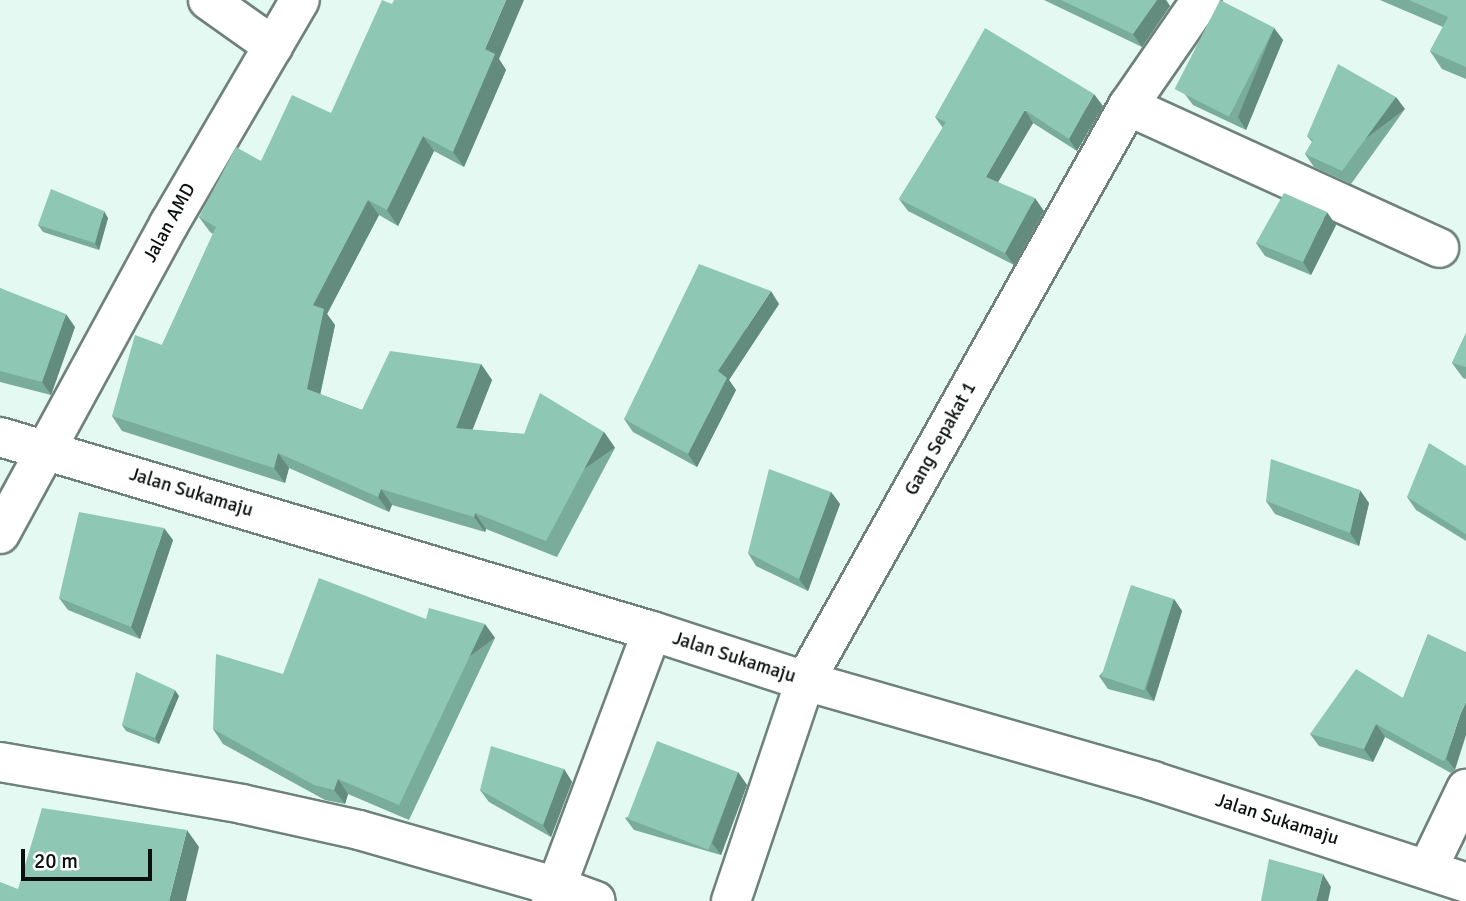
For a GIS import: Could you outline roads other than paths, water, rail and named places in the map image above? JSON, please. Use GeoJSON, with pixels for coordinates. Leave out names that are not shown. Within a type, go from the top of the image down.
{"type":"FeatureCollection","features":[{"type":"Feature","properties":{"kind":"street"},"geometry":{"type":"LineString","coordinates":[[208,0],[273,46]]}},
{"type":"Feature","properties":{"kind":"street","name":"Jalan AMD"},"geometry":{"type":"LineString","coordinates":[[0,534],[169,224],[300,0]]}},
{"type":"Feature","properties":{"kind":"street","name":"Gang Sepakat 1"},"geometry":{"type":"LineString","coordinates":[[730,901],[804,681],[1128,106],[1201,0]]}},
{"type":"Feature","properties":{"kind":"street"},"geometry":{"type":"LineString","coordinates":[[1128,106],[1439,248]]}},
{"type":"Feature","properties":{"kind":"street","name":"Jalan Sukamaju"},"geometry":{"type":"LineString","coordinates":[[0,437],[652,631],[804,681],[1153,781],[1428,868],[1466,883]]}},
{"type":"Feature","properties":{"kind":"street"},"geometry":{"type":"LineString","coordinates":[[554,894],[652,631]]}},
{"type":"Feature","properties":{"kind":"street"},"geometry":{"type":"LineString","coordinates":[[0,762],[242,804],[359,830],[554,894],[596,901]]}},
{"type":"Feature","properties":{"kind":"street"},"geometry":{"type":"LineString","coordinates":[[1428,868],[1466,789]]}}]}
